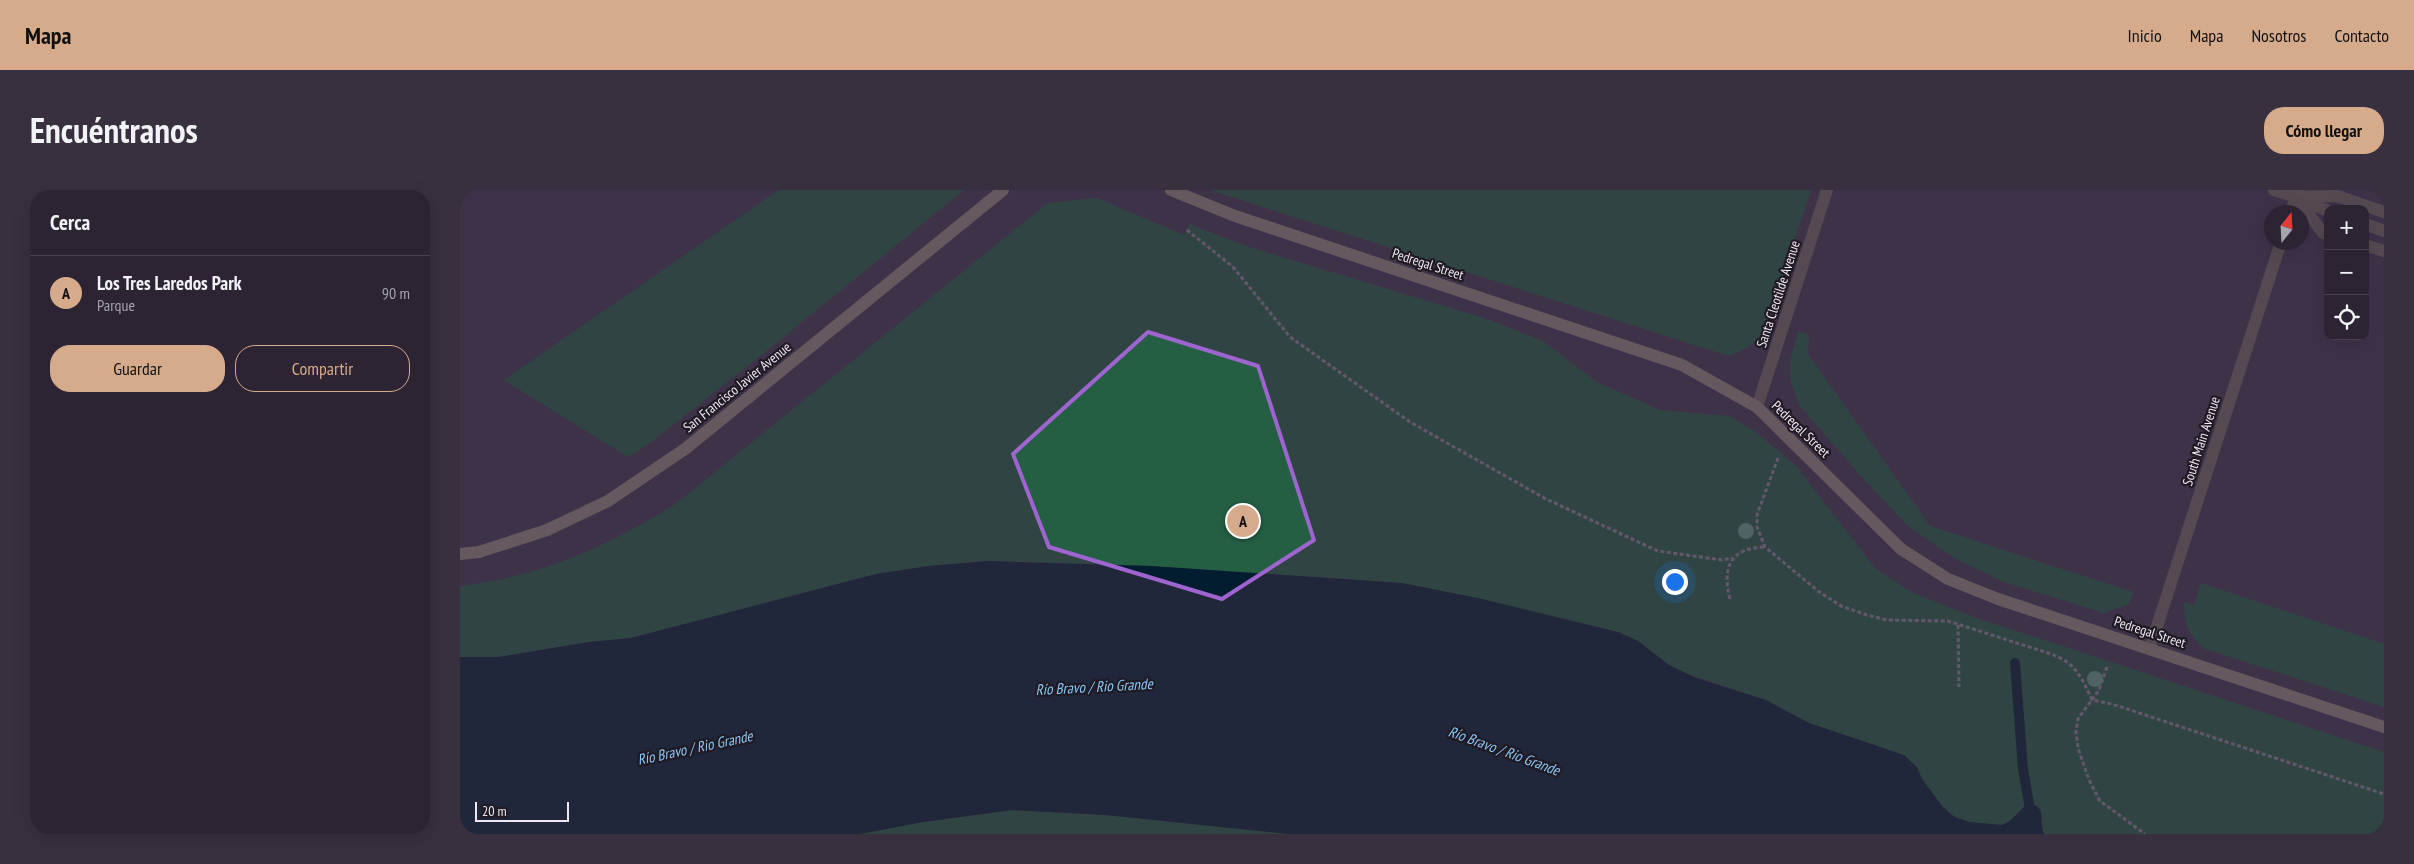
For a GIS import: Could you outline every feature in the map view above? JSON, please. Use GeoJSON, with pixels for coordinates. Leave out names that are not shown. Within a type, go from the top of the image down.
{"type":"FeatureCollection","features":[{"type":"Feature","properties":{"kind":"main road","name":"San Francisco Javier Avenue"},"geometry":{"type":"LineString","coordinates":[[460,554],[479,552],[547,530],[608,501],[685,449],[1004,190]]}},
{"type":"Feature","properties":{"kind":"main road","name":"Pedregal Street"},"geometry":{"type":"LineString","coordinates":[[1171,190],[1234,216],[1682,365],[1757,407],[1901,549],[1948,579],[1998,600],[2150,648],[2384,727]]}},
{"type":"Feature","properties":{"kind":"street","name":"Santa Cleotilde Avenue"},"geometry":{"type":"LineString","coordinates":[[1757,407],[1828,190]]}},
{"type":"Feature","properties":{"kind":"street"},"geometry":{"type":"LineString","coordinates":[[2274,190],[2297,194],[2337,196],[2384,212]]}},
{"type":"Feature","properties":{"kind":"street"},"geometry":{"type":"LineString","coordinates":[[2297,194],[2324,208]]}},
{"type":"Feature","properties":{"kind":"street"},"geometry":{"type":"LineString","coordinates":[[2297,194],[2324,233]]}},
{"type":"Feature","properties":{"kind":"street"},"geometry":{"type":"LineString","coordinates":[[2369,225],[2384,231]]}},
{"type":"Feature","properties":{"kind":"street"},"geometry":{"type":"LineString","coordinates":[[2369,246],[2384,250]]}},
{"type":"Feature","properties":{"kind":"street","name":"South Main Avenue"},"geometry":{"type":"LineString","coordinates":[[2150,648],[2278,250]]}},
{"type":"Feature","properties":{"kind":"path"},"geometry":{"type":"LineString","coordinates":[[1187,230],[1233,267],[1290,337],[1410,422],[1546,499],[1658,551],[1722,560],[1732,558],[1750,548],[1765,547]]}},
{"type":"Feature","properties":{"kind":"path"},"geometry":{"type":"LineString","coordinates":[[1778,458],[1757,515],[1757,527],[1765,547],[1818,591],[1841,606],[1887,620],[1948,621],[2063,658],[2081,676],[2092,700]]}},
{"type":"Feature","properties":{"kind":"path"},"geometry":{"type":"LineString","coordinates":[[1730,599],[1726,584],[1727,571],[1732,558]]}},
{"type":"Feature","properties":{"kind":"path"},"geometry":{"type":"LineString","coordinates":[[1958,624],[1959,687]]}},
{"type":"Feature","properties":{"kind":"path"},"geometry":{"type":"LineString","coordinates":[[2107,667],[2099,690],[2078,719],[2076,731],[2078,748],[2089,780],[2100,801],[2145,834]]}},
{"type":"Feature","properties":{"kind":"path"},"geometry":{"type":"LineString","coordinates":[[2092,700],[2112,704],[2384,794]]}},
{"type":"Feature","properties":{"kind":"highlighted area"},"geometry":{"type":"Polygon","coordinates":[[[1148,332],[1258,366],[1314,540],[1222,599],[1049,547],[1013,454],[1148,332]]]}},
{"type":"Feature","properties":{"kind":"shaded area"},"geometry":{"type":"Polygon","coordinates":[[[460,190],[2384,190],[2384,834],[2044,834],[2041,829],[1568,621],[1482,599],[1402,583],[831,586],[728,611],[460,657],[460,190]]]}},
{"type":"Feature","properties":{"kind":"green space"},"geometry":{"type":"Polygon","coordinates":[[[779,190],[964,190],[754,361],[650,443],[628,457],[504,380],[779,190]]]}},
{"type":"Feature","properties":{"kind":"green space"},"geometry":{"type":"Polygon","coordinates":[[[1210,190],[1811,190],[1766,326],[1759,338],[1751,345],[1729,356],[1210,190]]]}},
{"type":"Feature","properties":{"kind":"green space"},"geometry":{"type":"Polygon","coordinates":[[[1097,198],[1184,235],[1189,224],[1249,247],[1487,319],[1543,341],[1597,382],[1660,410],[1730,416],[1757,433],[1795,465],[1875,568],[1911,592],[1974,617],[2384,752],[2384,834],[2044,834],[2039,807],[2027,804],[2010,821],[2002,825],[1969,822],[1954,816],[1942,806],[1922,779],[1917,767],[1875,745],[1809,723],[1766,700],[1682,672],[1669,665],[1638,641],[1618,632],[1482,599],[1402,583],[1151,566],[987,561],[929,566],[876,574],[631,638],[589,642],[499,657],[460,657],[460,586],[519,575],[547,567],[599,546],[651,519],[677,503],[1048,203],[1097,198]]]}},
{"type":"Feature","properties":{"kind":"green space"},"geometry":{"type":"Polygon","coordinates":[[[1798,331],[1809,335],[1808,354],[1930,526],[2133,592],[2129,604],[2104,613],[2004,582],[1956,559],[1908,526],[1800,406],[1790,380],[1790,361],[1798,331]]]}},
{"type":"Feature","properties":{"kind":"green space"},"geometry":{"type":"Polygon","coordinates":[[[2201,583],[2384,644],[2384,707],[2203,648],[2190,632],[2185,616],[2184,602],[2194,605],[2201,583]]]}},
{"type":"Feature","properties":{"kind":"green space"},"geometry":{"type":"Polygon","coordinates":[[[1012,810],[1106,815],[1288,834],[860,834],[923,822],[1012,810]]]}},
{"type":"Feature","properties":{"kind":"water","name":"Río Bravo / Rio Grande"},"geometry":{"type":"Polygon","coordinates":[[[987,561],[1151,566],[1402,583],[1482,599],[1618,632],[1638,641],[1669,665],[1696,678],[1766,700],[1809,723],[1904,755],[1917,767],[1922,779],[1942,806],[1954,817],[1969,822],[2002,825],[2010,821],[2027,804],[2034,805],[2040,810],[2044,834],[1288,834],[1106,815],[1012,810],[923,822],[860,834],[460,834],[460,657],[499,657],[589,642],[631,638],[876,574],[929,566],[987,561]]]}},
{"type":"Feature","properties":{"kind":"waterway"},"geometry":{"type":"LineString","coordinates":[[2015,663],[2023,769],[2029,804]]}},
{"type":"Feature","properties":{"kind":"railway"},"geometry":{"type":"LineString","coordinates":[[460,196],[462,190]]}},
{"type":"Feature","properties":{"kind":"place","name":"Los Tres Laredos Park"},"geometry":{"type":"Point","coordinates":[1243,521]}}]}
